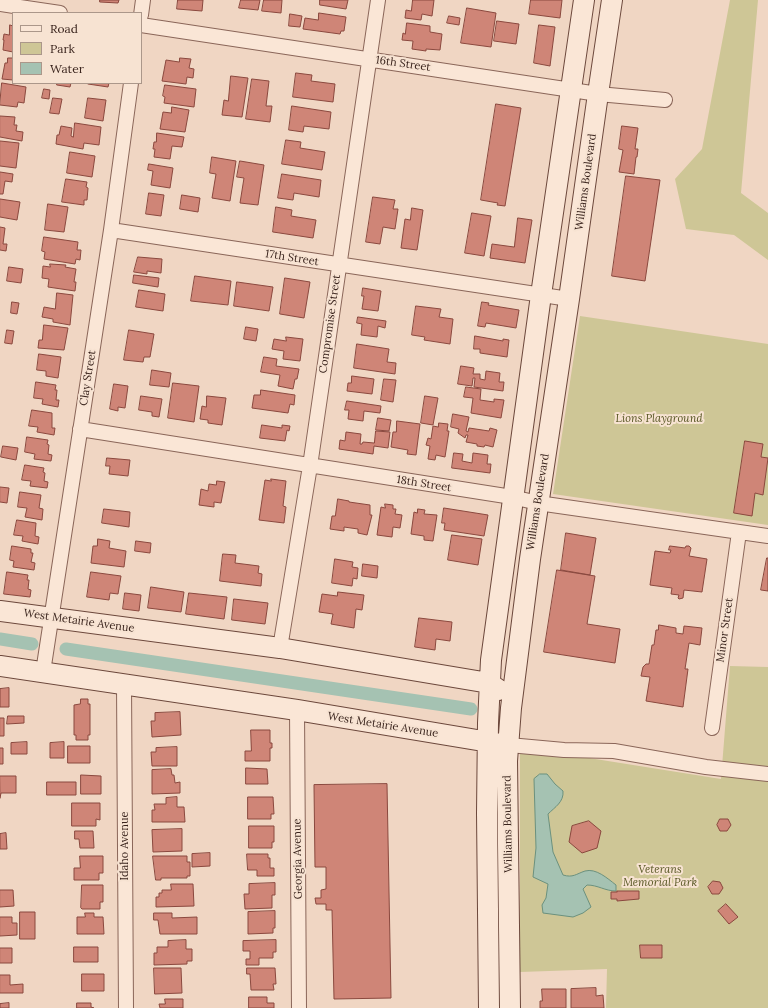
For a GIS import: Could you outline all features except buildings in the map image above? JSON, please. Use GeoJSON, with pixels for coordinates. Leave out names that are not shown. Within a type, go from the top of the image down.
{"type":"FeatureCollection","features":[{"type":"Feature","properties":{"kind":"main road","name":"Williams Boulevard"},"geometry":{"type":"LineString","coordinates":[[489,1008],[487,742],[489,683],[512,498],[584,0]]}},
{"type":"Feature","properties":{"kind":"main road","name":"Williams Boulevard"},"geometry":{"type":"LineString","coordinates":[[510,1008],[507,761],[511,708],[538,503],[612,0]]}},
{"type":"Feature","properties":{"kind":"main road"},"geometry":{"type":"LineString","coordinates":[[504,565],[529,567]]}},
{"type":"Feature","properties":{"kind":"main road","name":"West Metairie Avenue"},"geometry":{"type":"LineString","coordinates":[[0,611],[280,648],[489,683]]}},
{"type":"Feature","properties":{"kind":"main road","name":"West Metairie Avenue"},"geometry":{"type":"LineString","coordinates":[[0,666],[297,710],[508,745]]}},
{"type":"Feature","properties":{"kind":"main road"},"geometry":{"type":"LineString","coordinates":[[489,683],[504,693],[511,708]]}},
{"type":"Feature","properties":{"kind":"street"},"geometry":{"type":"LineString","coordinates":[[141,12],[143,0]]}},
{"type":"Feature","properties":{"kind":"street","name":"Compromise Street"},"geometry":{"type":"LineString","coordinates":[[280,648],[310,466],[378,0]]}},
{"type":"Feature","properties":{"kind":"street"},"geometry":{"type":"LineString","coordinates":[[0,4],[53,12]]}},
{"type":"Feature","properties":{"kind":"street","name":"16th Street"},"geometry":{"type":"LineString","coordinates":[[142,25],[598,94],[665,100]]}},
{"type":"Feature","properties":{"kind":"street","name":"Clay Street"},"geometry":{"type":"LineString","coordinates":[[43,672],[111,230],[131,84]]}},
{"type":"Feature","properties":{"kind":"street","name":"17th Street"},"geometry":{"type":"LineString","coordinates":[[111,230],[569,299]]}},
{"type":"Feature","properties":{"kind":"street","name":"18th Street"},"geometry":{"type":"LineString","coordinates":[[80,429],[538,503],[768,536]]}},
{"type":"Feature","properties":{"kind":"street","name":"Minor Street"},"geometry":{"type":"LineString","coordinates":[[712,728],[739,532]]}},
{"type":"Feature","properties":{"kind":"street","name":"Idaho Avenue"},"geometry":{"type":"LineString","coordinates":[[124,684],[126,1008]]}},
{"type":"Feature","properties":{"kind":"street","name":"Georgia Avenue"},"geometry":{"type":"LineString","coordinates":[[297,710],[299,1008]]}},
{"type":"Feature","properties":{"kind":"street","name":"West Metairie Avenue"},"geometry":{"type":"LineString","coordinates":[[508,745],[564,750],[614,752],[706,767],[768,774]]}},
{"type":"Feature","properties":{"kind":"green space"},"geometry":{"type":"Polygon","coordinates":[[[730,0],[758,0],[741,193],[768,213],[768,260],[734,235],[686,229],[675,179],[702,149],[730,0]]]}},
{"type":"Feature","properties":{"kind":"green space","name":"Lions Playground"},"geometry":{"type":"Polygon","coordinates":[[[580,316],[768,344],[768,525],[553,494],[580,316]]]}},
{"type":"Feature","properties":{"kind":"green space","name":"Veterans Memorial Park"},"geometry":{"type":"Polygon","coordinates":[[[730,666],[768,667],[768,1008],[606,1008],[607,969],[520,972],[520,747],[721,779],[730,666]]]}},
{"type":"Feature","properties":{"kind":"water"},"geometry":{"type":"Polygon","coordinates":[[[540,774],[547,774],[563,791],[561,801],[548,814],[553,852],[563,875],[572,876],[589,870],[601,874],[616,885],[616,891],[587,885],[583,889],[591,907],[583,913],[573,917],[543,913],[542,905],[546,898],[548,884],[533,877],[536,848],[534,779],[540,774]]]}},
{"type":"Feature","properties":{"kind":"waterway"},"geometry":{"type":"LineString","coordinates":[[0,639],[32,644]]}},
{"type":"Feature","properties":{"kind":"waterway"},"geometry":{"type":"LineString","coordinates":[[66,649],[471,709]]}}]}
